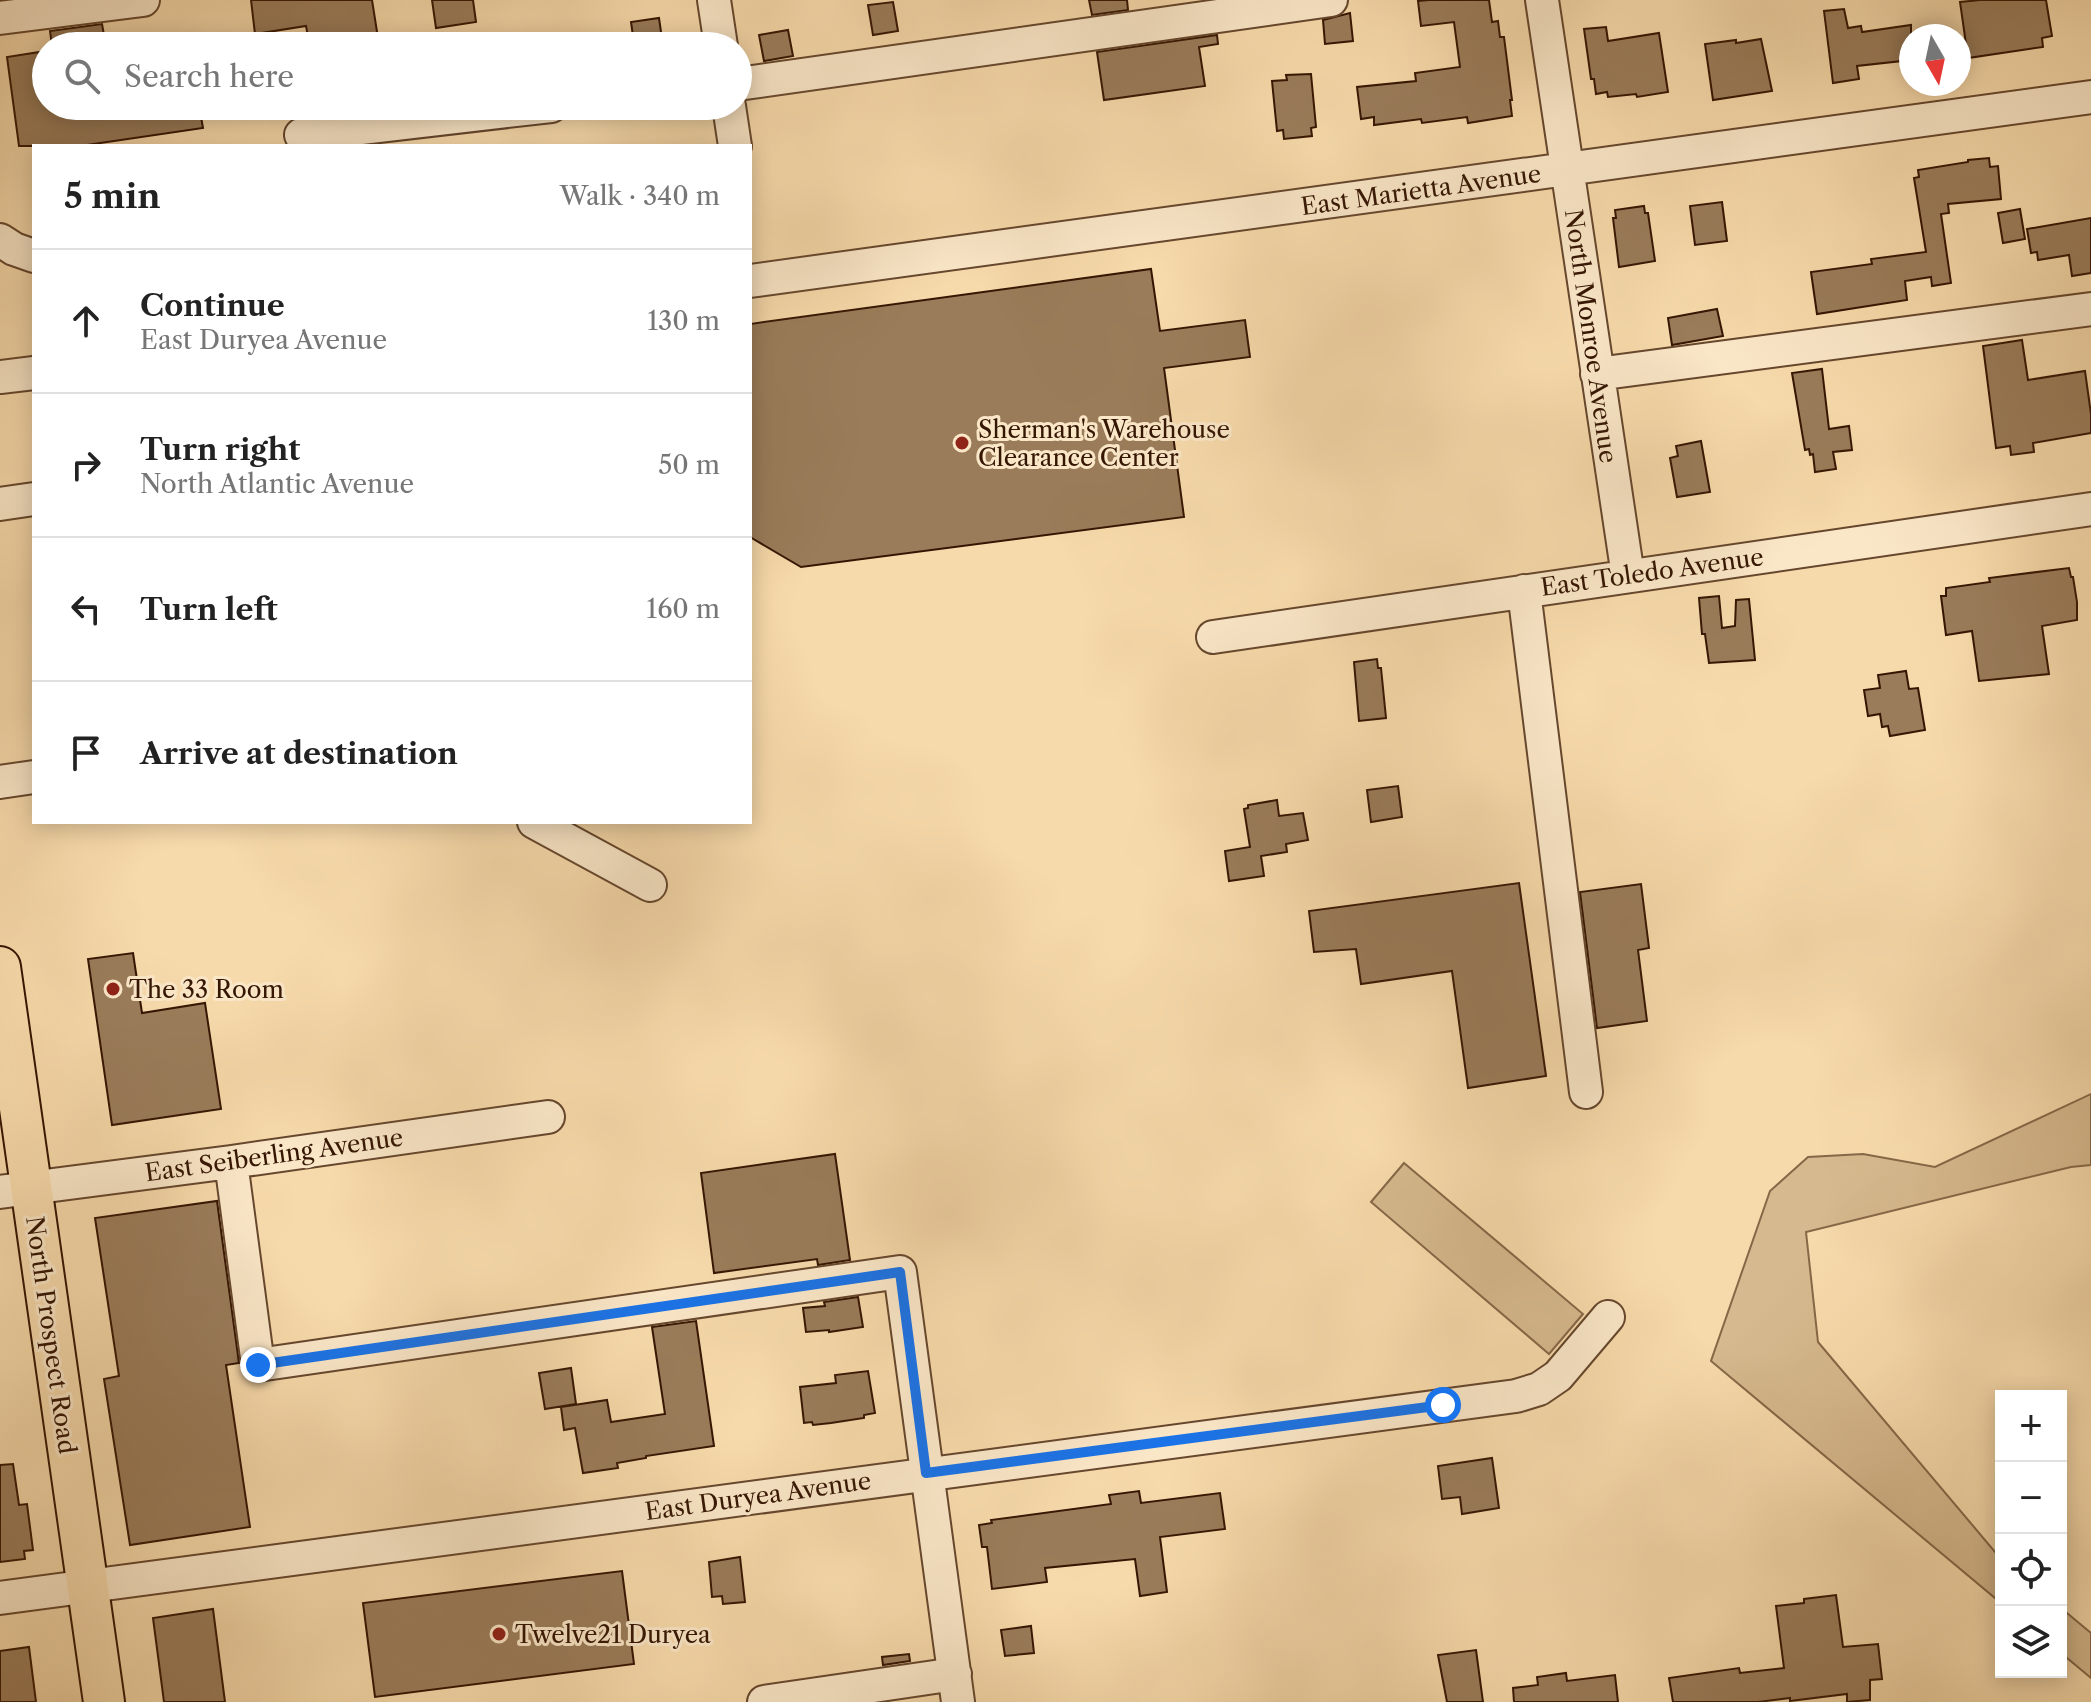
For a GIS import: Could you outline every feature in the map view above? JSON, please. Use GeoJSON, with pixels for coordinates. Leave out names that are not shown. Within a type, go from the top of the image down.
{"type":"FeatureCollection","features":[{"type":"Feature","properties":{"kind":"main road","name":"North Prospect Road"},"geometry":{"type":"LineString","coordinates":[[0,967],[15,1190],[87,1586],[104,1702]]}},
{"type":"Feature","properties":{"kind":"street"},"geometry":{"type":"LineString","coordinates":[[0,18],[143,0]]}},
{"type":"Feature","properties":{"kind":"street"},"geometry":{"type":"LineString","coordinates":[[714,0],[719,32]]}},
{"type":"Feature","properties":{"kind":"street"},"geometry":{"type":"LineString","coordinates":[[752,82],[1331,0]]}},
{"type":"Feature","properties":{"kind":"street","name":"North Monroe Avenue"},"geometry":{"type":"LineString","coordinates":[[1542,0],[1628,576]]}},
{"type":"Feature","properties":{"kind":"street","name":"East Marietta Avenue"},"geometry":{"type":"LineString","coordinates":[[752,272],[1567,170],[2091,97]]}},
{"type":"Feature","properties":{"kind":"street"},"geometry":{"type":"LineString","coordinates":[[301,135],[430,120]]}},
{"type":"Feature","properties":{"kind":"street"},"geometry":{"type":"LineString","coordinates":[[731,120],[735,144]]}},
{"type":"Feature","properties":{"kind":"street"},"geometry":{"type":"LineString","coordinates":[[0,240],[32,255]]}},
{"type":"Feature","properties":{"kind":"street"},"geometry":{"type":"LineString","coordinates":[[1597,374],[2091,309]]}},
{"type":"Feature","properties":{"kind":"street"},"geometry":{"type":"LineString","coordinates":[[0,377],[32,373]]}},
{"type":"Feature","properties":{"kind":"street"},"geometry":{"type":"LineString","coordinates":[[0,482],[32,478]]}},
{"type":"Feature","properties":{"kind":"street"},"geometry":{"type":"LineString","coordinates":[[0,504],[32,499]]}},
{"type":"Feature","properties":{"kind":"street","name":"East Toledo Avenue"},"geometry":{"type":"LineString","coordinates":[[1213,637],[2091,509]]}},
{"type":"Feature","properties":{"kind":"street"},"geometry":{"type":"LineString","coordinates":[[1524,591],[1586,1092]]}},
{"type":"Feature","properties":{"kind":"street"},"geometry":{"type":"LineString","coordinates":[[0,782],[32,777]]}},
{"type":"Feature","properties":{"kind":"street"},"geometry":{"type":"LineString","coordinates":[[538,824],[650,885]]}},
{"type":"Feature","properties":{"kind":"street","name":"East Seiberling Avenue"},"geometry":{"type":"LineString","coordinates":[[15,1190],[548,1117]]}},
{"type":"Feature","properties":{"kind":"street"},"geometry":{"type":"LineString","coordinates":[[231,1162],[258,1365],[900,1272],[956,1688],[764,1702]]}},
{"type":"Feature","properties":{"kind":"street","name":"East Duryea Avenue"},"geometry":{"type":"LineString","coordinates":[[0,1598],[1516,1396],[1539,1389],[1558,1376],[1608,1317]]}},
{"type":"Feature","properties":{"kind":"shaded area"},"geometry":{"type":"Polygon","coordinates":[[[2091,1094],[2091,1165],[2071,1167],[1806,1232],[1818,1342],[1995,1552],[1995,1598],[1711,1361],[1770,1191],[1808,1157],[1863,1154],[1935,1167],[2091,1094]]]}},
{"type":"Feature","properties":{"kind":"shaded area"},"geometry":{"type":"Polygon","coordinates":[[[1404,1163],[1583,1314],[1549,1354],[1371,1202],[1404,1163]]]}},
{"type":"Feature","properties":{"kind":"shaded area"},"geometry":{"type":"Polygon","coordinates":[[[2067,1613],[2091,1633],[2091,1678],[2067,1658],[2067,1613]]]}},
{"type":"Feature","properties":{"kind":"building"},"geometry":{"type":"Polygon","coordinates":[[[251,0],[372,0],[377,32],[307,32],[306,26],[255,32],[251,0]]]}},
{"type":"Feature","properties":{"kind":"building"},"geometry":{"type":"Polygon","coordinates":[[[432,0],[473,0],[476,22],[436,28],[432,0]]]}},
{"type":"Feature","properties":{"kind":"building"},"geometry":{"type":"Polygon","coordinates":[[[1089,0],[1127,0],[1128,10],[1092,15],[1089,0]]]}},
{"type":"Feature","properties":{"kind":"building"},"geometry":{"type":"Polygon","coordinates":[[[1489,0],[1492,22],[1498,21],[1500,37],[1504,37],[1512,116],[1468,123],[1467,117],[1374,125],[1374,117],[1361,119],[1357,87],[1416,81],[1415,73],[1460,67],[1454,22],[1421,26],[1418,1],[1489,0]]]}},
{"type":"Feature","properties":{"kind":"building"},"geometry":{"type":"Polygon","coordinates":[[[2046,0],[2052,36],[2042,38],[2043,47],[1971,58],[1971,24],[1963,24],[1960,2],[2046,0]]]}},
{"type":"Feature","properties":{"kind":"building"},"geometry":{"type":"Polygon","coordinates":[[[893,2],[898,31],[873,35],[868,5],[893,2]]]}},
{"type":"Feature","properties":{"kind":"building"},"geometry":{"type":"Polygon","coordinates":[[[1844,9],[1848,28],[1861,26],[1862,32],[1899,27],[1899,61],[1857,66],[1859,79],[1833,83],[1824,11],[1844,9]]]}},
{"type":"Feature","properties":{"kind":"building"},"geometry":{"type":"Polygon","coordinates":[[[1350,13],[1353,41],[1325,44],[1323,20],[1350,13]]]}},
{"type":"Feature","properties":{"kind":"building"},"geometry":{"type":"Polygon","coordinates":[[[659,18],[661,32],[632,32],[631,22],[659,18]]]}},
{"type":"Feature","properties":{"kind":"building"},"geometry":{"type":"Polygon","coordinates":[[[102,24],[103,32],[50,32],[102,24]]]}},
{"type":"Feature","properties":{"kind":"building"},"geometry":{"type":"Polygon","coordinates":[[[1606,27],[1608,41],[1659,33],[1668,92],[1637,97],[1636,94],[1608,97],[1607,92],[1596,94],[1584,29],[1606,27]]]}},
{"type":"Feature","properties":{"kind":"building"},"geometry":{"type":"Polygon","coordinates":[[[788,30],[793,56],[764,61],[759,35],[788,30]]]}},
{"type":"Feature","properties":{"kind":"building"},"geometry":{"type":"Polygon","coordinates":[[[1217,35],[1218,44],[1199,47],[1205,86],[1104,100],[1097,52],[1217,35]]]}},
{"type":"Feature","properties":{"kind":"building"},"geometry":{"type":"Polygon","coordinates":[[[1761,39],[1772,91],[1713,100],[1705,44],[1761,39]]]}},
{"type":"Feature","properties":{"kind":"building"},"geometry":{"type":"Polygon","coordinates":[[[32,53],[32,120],[202,120],[203,128],[94,144],[19,146],[7,57],[32,53]]]}},
{"type":"Feature","properties":{"kind":"building"},"geometry":{"type":"Polygon","coordinates":[[[1311,74],[1316,127],[1311,128],[1312,136],[1284,139],[1283,130],[1277,131],[1272,81],[1287,80],[1286,75],[1311,74]]]}},
{"type":"Feature","properties":{"kind":"building"},"geometry":{"type":"Polygon","coordinates":[[[1989,158],[1990,167],[1998,166],[2001,199],[1948,204],[1949,213],[1941,214],[1951,283],[1932,286],[1931,277],[1905,281],[1907,300],[1817,314],[1811,272],[1872,264],[1871,259],[1926,252],[1914,178],[1919,177],[1918,170],[1989,158]]]}},
{"type":"Feature","properties":{"kind":"building"},"geometry":{"type":"Polygon","coordinates":[[[1722,202],[1727,241],[1695,245],[1690,206],[1722,202]]]}},
{"type":"Feature","properties":{"kind":"building"},"geometry":{"type":"Polygon","coordinates":[[[1644,206],[1645,213],[1648,213],[1655,261],[1619,267],[1613,218],[1616,218],[1615,210],[1644,206]]]}},
{"type":"Feature","properties":{"kind":"building"},"geometry":{"type":"Polygon","coordinates":[[[2020,209],[2025,239],[2003,243],[1998,213],[2020,209]]]}},
{"type":"Feature","properties":{"kind":"building"},"geometry":{"type":"Polygon","coordinates":[[[2091,218],[2091,273],[2072,276],[2069,255],[2038,260],[2037,252],[2031,253],[2027,229],[2091,218]]]}},
{"type":"Feature","properties":{"kind":"building","name":"Sherman's Warehouse Clearance Center"},"geometry":{"type":"Polygon","coordinates":[[[1151,269],[1160,331],[1245,320],[1250,357],[1164,368],[1184,517],[801,567],[752,538],[752,324],[1151,269]]]}},
{"type":"Feature","properties":{"kind":"building"},"geometry":{"type":"Polygon","coordinates":[[[1717,309],[1723,336],[1672,345],[1668,318],[1717,309]]]}},
{"type":"Feature","properties":{"kind":"building"},"geometry":{"type":"Polygon","coordinates":[[[2022,340],[2028,380],[2085,371],[2091,433],[2033,443],[2034,452],[2011,455],[2010,446],[1996,448],[1983,346],[2022,340]]]}},
{"type":"Feature","properties":{"kind":"building"},"geometry":{"type":"Polygon","coordinates":[[[1822,369],[1829,429],[1849,426],[1852,450],[1833,452],[1836,469],[1815,472],[1813,454],[1810,455],[1809,449],[1805,450],[1792,373],[1822,369]]]}},
{"type":"Feature","properties":{"kind":"building"},"geometry":{"type":"Polygon","coordinates":[[[1701,441],[1710,492],[1677,497],[1670,458],[1678,456],[1676,446],[1701,441]]]}},
{"type":"Feature","properties":{"kind":"building"},"geometry":{"type":"Polygon","coordinates":[[[2069,568],[2077,602],[2077,620],[2042,626],[2049,674],[1979,681],[1972,631],[1946,635],[1941,596],[1946,596],[1946,588],[1990,582],[1989,578],[2069,568]]]}},
{"type":"Feature","properties":{"kind":"building"},"geometry":{"type":"Polygon","coordinates":[[[1719,596],[1722,628],[1735,626],[1736,600],[1749,599],[1755,660],[1709,663],[1705,634],[1702,634],[1699,598],[1719,596]]]}},
{"type":"Feature","properties":{"kind":"building"},"geometry":{"type":"Polygon","coordinates":[[[1377,659],[1378,668],[1381,668],[1386,718],[1359,721],[1354,662],[1377,659]]]}},
{"type":"Feature","properties":{"kind":"building"},"geometry":{"type":"Polygon","coordinates":[[[1906,671],[1909,689],[1918,688],[1925,730],[1890,736],[1888,726],[1882,727],[1880,714],[1868,716],[1864,690],[1880,688],[1878,675],[1906,671]]]}},
{"type":"Feature","properties":{"kind":"building"},"geometry":{"type":"Polygon","coordinates":[[[1398,786],[1402,817],[1371,822],[1367,790],[1398,786]]]}},
{"type":"Feature","properties":{"kind":"building"},"geometry":{"type":"Polygon","coordinates":[[[1277,800],[1279,816],[1303,813],[1308,840],[1286,844],[1287,852],[1261,856],[1264,876],[1229,881],[1225,851],[1250,847],[1244,809],[1248,805],[1277,800]]]}},
{"type":"Feature","properties":{"kind":"building"},"geometry":{"type":"Polygon","coordinates":[[[1519,883],[1546,1076],[1468,1088],[1452,971],[1361,984],[1356,949],[1314,952],[1309,911],[1519,883]]]}},
{"type":"Feature","properties":{"kind":"building"},"geometry":{"type":"Polygon","coordinates":[[[1641,884],[1649,948],[1638,950],[1647,1021],[1597,1028],[1580,892],[1641,884]]]}},
{"type":"Feature","properties":{"kind":"building"},"geometry":{"type":"Polygon","coordinates":[[[133,953],[142,1013],[205,1003],[221,1109],[112,1125],[88,959],[133,953]]]}},
{"type":"Feature","properties":{"kind":"building"},"geometry":{"type":"Polygon","coordinates":[[[835,1154],[850,1260],[818,1265],[817,1259],[714,1273],[701,1173],[835,1154]]]}},
{"type":"Feature","properties":{"kind":"building"},"geometry":{"type":"Polygon","coordinates":[[[217,1201],[239,1363],[226,1365],[250,1527],[130,1545],[104,1379],[119,1376],[95,1218],[217,1201]]]}},
{"type":"Feature","properties":{"kind":"building"},"geometry":{"type":"Polygon","coordinates":[[[858,1297],[863,1327],[806,1332],[803,1308],[858,1297]]]}},
{"type":"Feature","properties":{"kind":"building"},"geometry":{"type":"Polygon","coordinates":[[[696,1321],[714,1446],[646,1456],[617,1463],[618,1468],[583,1473],[575,1428],[564,1430],[561,1407],[607,1400],[611,1422],[665,1414],[652,1327],[696,1321]]]}},
{"type":"Feature","properties":{"kind":"building"},"geometry":{"type":"Polygon","coordinates":[[[571,1368],[576,1404],[545,1409],[539,1373],[571,1368]]]}},
{"type":"Feature","properties":{"kind":"building"},"geometry":{"type":"Polygon","coordinates":[[[868,1371],[875,1413],[864,1415],[864,1418],[831,1423],[804,1423],[800,1387],[836,1383],[835,1375],[868,1371]]]}},
{"type":"Feature","properties":{"kind":"building"},"geometry":{"type":"Polygon","coordinates":[[[1492,1458],[1499,1508],[1462,1514],[1460,1497],[1442,1499],[1438,1466],[1492,1458]]]}},
{"type":"Feature","properties":{"kind":"building"},"geometry":{"type":"Polygon","coordinates":[[[13,1464],[19,1505],[27,1504],[33,1550],[24,1551],[25,1559],[0,1562],[0,1465],[13,1464]]]}},
{"type":"Feature","properties":{"kind":"building"},"geometry":{"type":"Polygon","coordinates":[[[1139,1491],[1141,1503],[1220,1493],[1225,1529],[1160,1537],[1167,1592],[1140,1596],[1135,1559],[1045,1568],[1047,1582],[992,1589],[987,1547],[982,1547],[979,1525],[992,1523],[991,1520],[1111,1504],[1109,1495],[1139,1491]]]}},
{"type":"Feature","properties":{"kind":"building"},"geometry":{"type":"Polygon","coordinates":[[[740,1557],[745,1602],[723,1604],[722,1596],[712,1597],[709,1562],[740,1557]]]}},
{"type":"Feature","properties":{"kind":"building","name":"Twelve21 Duryea"},"geometry":{"type":"Polygon","coordinates":[[[622,1571],[634,1664],[375,1697],[363,1603],[622,1571]]]}},
{"type":"Feature","properties":{"kind":"building"},"geometry":{"type":"Polygon","coordinates":[[[1836,1595],[1843,1647],[1878,1644],[1882,1679],[1870,1680],[1870,1700],[1847,1702],[1847,1694],[1790,1701],[1790,1698],[1758,1702],[1673,1702],[1669,1678],[1739,1668],[1740,1673],[1784,1668],[1776,1606],[1836,1595]]]}},
{"type":"Feature","properties":{"kind":"building"},"geometry":{"type":"Polygon","coordinates":[[[213,1609],[225,1702],[164,1702],[153,1618],[213,1609]]]}},
{"type":"Feature","properties":{"kind":"building"},"geometry":{"type":"Polygon","coordinates":[[[1031,1626],[1034,1653],[1005,1656],[1001,1630],[1031,1626]]]}},
{"type":"Feature","properties":{"kind":"building"},"geometry":{"type":"Polygon","coordinates":[[[29,1647],[36,1702],[0,1702],[0,1651],[29,1647]]]}},
{"type":"Feature","properties":{"kind":"building"},"geometry":{"type":"Polygon","coordinates":[[[1476,1650],[1483,1702],[1447,1702],[1438,1655],[1476,1650]]]}},
{"type":"Feature","properties":{"kind":"building"},"geometry":{"type":"Polygon","coordinates":[[[909,1654],[910,1661],[883,1665],[882,1657],[909,1654]]]}},
{"type":"Feature","properties":{"kind":"building"},"geometry":{"type":"Polygon","coordinates":[[[1566,1673],[1567,1681],[1615,1675],[1618,1702],[1514,1702],[1513,1688],[1538,1685],[1537,1677],[1566,1673]]]}},
{"type":"Feature","properties":{"kind":"place","name":"Sherman's Warehouse Clearance Center"},"geometry":{"type":"Point","coordinates":[962,443]}},
{"type":"Feature","properties":{"kind":"place","name":"The 33 Room"},"geometry":{"type":"Point","coordinates":[113,989]}},
{"type":"Feature","properties":{"kind":"place","name":"Twelve21 Duryea"},"geometry":{"type":"Point","coordinates":[499,1634]}},
{"type":"Feature","properties":{"kind":"route"},"geometry":{"type":"LineString","coordinates":[[258,1365],[900,1272],[926,1473],[1443,1405]]}}]}
